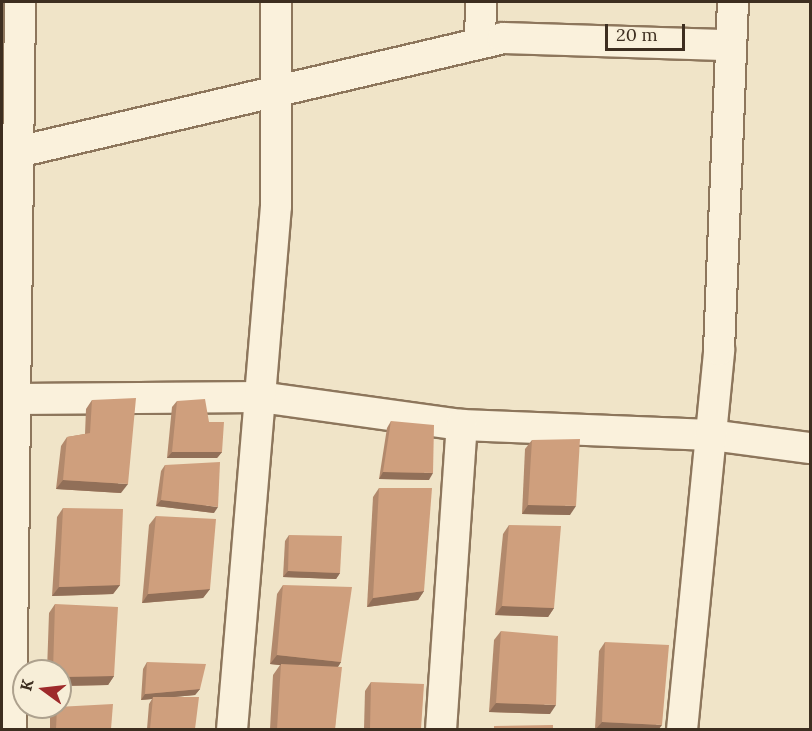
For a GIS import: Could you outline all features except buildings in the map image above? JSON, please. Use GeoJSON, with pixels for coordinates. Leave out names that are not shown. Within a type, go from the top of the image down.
{"type":"FeatureCollection","features":[{"type":"Feature","properties":{"kind":"street"},"geometry":{"type":"LineString","coordinates":[[11,729],[17,399],[11,256],[22,151],[20,2]]}},
{"type":"Feature","properties":{"kind":"street"},"geometry":{"type":"LineString","coordinates":[[232,729],[276,206],[276,2]]}},
{"type":"Feature","properties":{"kind":"street"},"geometry":{"type":"LineString","coordinates":[[480,43],[481,2]]}},
{"type":"Feature","properties":{"kind":"street"},"geometry":{"type":"LineString","coordinates":[[682,729],[711,435],[733,2]]}},
{"type":"Feature","properties":{"kind":"street"},"geometry":{"type":"LineString","coordinates":[[22,151],[503,38],[731,45]]}},
{"type":"Feature","properties":{"kind":"street"},"geometry":{"type":"LineString","coordinates":[[17,399],[260,397],[462,425],[711,435],[810,448]]}},
{"type":"Feature","properties":{"kind":"street"},"geometry":{"type":"LineString","coordinates":[[441,729],[462,425]]}}]}
